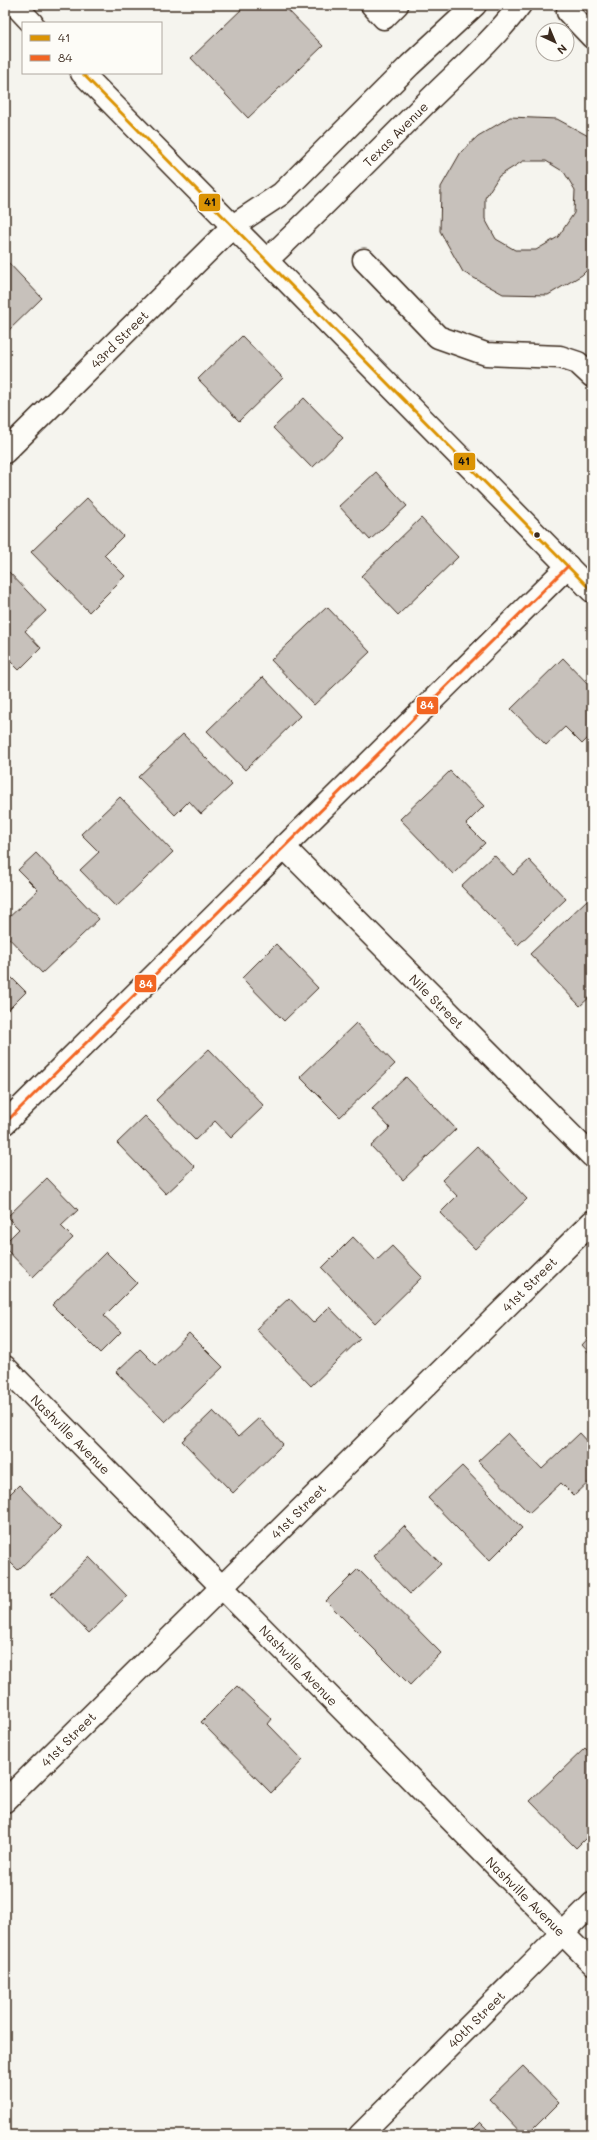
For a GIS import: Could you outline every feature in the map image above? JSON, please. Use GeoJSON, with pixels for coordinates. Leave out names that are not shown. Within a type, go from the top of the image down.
{"type":"FeatureCollection","features":[{"type":"Feature","properties":{"kind":"street"},"geometry":{"type":"LineString","coordinates":[[14,5],[31,22]]}},
{"type":"Feature","properties":{"kind":"street"},"geometry":{"type":"LineString","coordinates":[[372,5],[384,18],[397,5]]}},
{"type":"Feature","properties":{"kind":"street"},"geometry":{"type":"LineString","coordinates":[[233,226],[281,194],[410,66],[475,5]]}},
{"type":"Feature","properties":{"kind":"street","name":"Texas Avenue"},"geometry":{"type":"LineString","coordinates":[[267,260],[308,222],[509,20],[520,5]]}},
{"type":"Feature","properties":{"kind":"street"},"geometry":{"type":"LineString","coordinates":[[568,12],[592,37]]}},
{"type":"Feature","properties":{"kind":"street"},"geometry":{"type":"LineString","coordinates":[[83,74],[592,591]]}},
{"type":"Feature","properties":{"kind":"street","name":"43rd Street"},"geometry":{"type":"LineString","coordinates":[[5,452],[233,226]]}},
{"type":"Feature","properties":{"kind":"street"},"geometry":{"type":"LineString","coordinates":[[364,260],[438,337],[486,354],[560,357],[578,363],[592,376]]}},
{"type":"Feature","properties":{"kind":"street"},"geometry":{"type":"LineString","coordinates":[[5,1123],[283,846],[568,566]]}},
{"type":"Feature","properties":{"kind":"street","name":"Nile Street"},"geometry":{"type":"LineString","coordinates":[[283,846],[592,1156]]}},
{"type":"Feature","properties":{"kind":"street","name":"41st Street"},"geometry":{"type":"LineString","coordinates":[[5,1800],[592,1222]]}},
{"type":"Feature","properties":{"kind":"street","name":"Nashville Avenue"},"geometry":{"type":"LineString","coordinates":[[5,1367],[592,1963]]}},
{"type":"Feature","properties":{"kind":"street","name":"40th Street"},"geometry":{"type":"LineString","coordinates":[[360,2135],[592,1904]]}},
{"type":"Feature","properties":{"kind":"building"},"geometry":{"type":"Polygon","coordinates":[[[246,5],[283,5],[323,46],[248,118],[191,58],[246,5]]]}},
{"type":"Feature","properties":{"kind":"building"},"geometry":{"type":"Polygon","coordinates":[[[510,117],[557,119],[592,138],[592,265],[582,275],[548,295],[503,294],[463,272],[440,231],[441,187],[461,152],[478,136],[510,117]],[[523,161],[499,176],[485,198],[485,219],[496,239],[515,250],[536,250],[558,237],[574,213],[575,190],[564,172],[546,161],[523,161]]]}},
{"type":"Feature","properties":{"kind":"building"},"geometry":{"type":"Polygon","coordinates":[[[5,259],[42,298],[5,334],[5,259]]]}},
{"type":"Feature","properties":{"kind":"building"},"geometry":{"type":"Polygon","coordinates":[[[242,336],[283,378],[239,421],[198,379],[242,336]]]}},
{"type":"Feature","properties":{"kind":"building"},"geometry":{"type":"Polygon","coordinates":[[[304,398],[343,438],[312,468],[273,428],[304,398]]]}},
{"type":"Feature","properties":{"kind":"building"},"geometry":{"type":"Polygon","coordinates":[[[376,472],[407,506],[370,540],[339,506],[376,472]]]}},
{"type":"Feature","properties":{"kind":"building"},"geometry":{"type":"Polygon","coordinates":[[[87,498],[123,536],[104,555],[125,576],[89,612],[31,552],[87,498]]]}},
{"type":"Feature","properties":{"kind":"building"},"geometry":{"type":"Polygon","coordinates":[[[421,518],[458,557],[398,615],[361,576],[421,518]]]}},
{"type":"Feature","properties":{"kind":"building"},"geometry":{"type":"Polygon","coordinates":[[[8,571],[46,611],[25,631],[41,648],[19,670],[5,656],[5,573],[8,571]]]}},
{"type":"Feature","properties":{"kind":"building"},"geometry":{"type":"Polygon","coordinates":[[[327,607],[370,652],[314,705],[271,660],[327,607]]]}},
{"type":"Feature","properties":{"kind":"building"},"geometry":{"type":"Polygon","coordinates":[[[563,658],[592,688],[592,734],[582,744],[565,727],[546,745],[511,709],[563,658]]]}},
{"type":"Feature","properties":{"kind":"building"},"geometry":{"type":"Polygon","coordinates":[[[263,677],[300,716],[245,770],[207,731],[263,677]]]}},
{"type":"Feature","properties":{"kind":"building"},"geometry":{"type":"Polygon","coordinates":[[[183,734],[232,785],[201,814],[189,801],[175,815],[138,777],[183,734]]]}},
{"type":"Feature","properties":{"kind":"building"},"geometry":{"type":"Polygon","coordinates":[[[592,762],[592,773],[587,767],[592,762]]]}},
{"type":"Feature","properties":{"kind":"building"},"geometry":{"type":"Polygon","coordinates":[[[450,771],[484,806],[466,824],[485,843],[453,874],[400,819],[450,771]]]}},
{"type":"Feature","properties":{"kind":"building"},"geometry":{"type":"Polygon","coordinates":[[[120,797],[173,852],[116,907],[80,870],[99,852],[81,834],[120,797]]]}},
{"type":"Feature","properties":{"kind":"building"},"geometry":{"type":"Polygon","coordinates":[[[36,853],[99,919],[42,973],[5,934],[5,921],[38,890],[18,870],[36,853]]]}},
{"type":"Feature","properties":{"kind":"building"},"geometry":{"type":"Polygon","coordinates":[[[494,855],[513,875],[529,860],[566,899],[518,945],[461,886],[494,855]]]}},
{"type":"Feature","properties":{"kind":"building"},"geometry":{"type":"Polygon","coordinates":[[[587,900],[592,906],[592,995],[580,1006],[530,954],[587,900]]]}},
{"type":"Feature","properties":{"kind":"building"},"geometry":{"type":"Polygon","coordinates":[[[276,944],[318,988],[284,1021],[242,978],[276,944]]]}},
{"type":"Feature","properties":{"kind":"building"},"geometry":{"type":"Polygon","coordinates":[[[5,971],[26,992],[5,1013],[5,971]]]}},
{"type":"Feature","properties":{"kind":"building"},"geometry":{"type":"Polygon","coordinates":[[[356,1023],[395,1064],[340,1117],[300,1077],[356,1023]]]}},
{"type":"Feature","properties":{"kind":"building"},"geometry":{"type":"Polygon","coordinates":[[[209,1049],[264,1106],[231,1138],[215,1121],[195,1140],[156,1100],[209,1049]]]}},
{"type":"Feature","properties":{"kind":"building"},"geometry":{"type":"Polygon","coordinates":[[[406,1077],[456,1129],[403,1180],[371,1146],[390,1128],[372,1109],[406,1077]]]}},
{"type":"Feature","properties":{"kind":"building"},"geometry":{"type":"Polygon","coordinates":[[[145,1116],[195,1167],[166,1194],[117,1143],[145,1116]]]}},
{"type":"Feature","properties":{"kind":"building"},"geometry":{"type":"Polygon","coordinates":[[[477,1146],[527,1199],[475,1249],[440,1213],[457,1196],[442,1180],[477,1146]]]}},
{"type":"Feature","properties":{"kind":"building"},"geometry":{"type":"Polygon","coordinates":[[[47,1178],[78,1210],[61,1226],[73,1238],[33,1277],[5,1248],[5,1243],[19,1229],[7,1217],[47,1178]]]}},
{"type":"Feature","properties":{"kind":"building"},"geometry":{"type":"Polygon","coordinates":[[[353,1237],[376,1261],[392,1246],[422,1277],[375,1323],[322,1268],[353,1237]]]}},
{"type":"Feature","properties":{"kind":"building"},"geometry":{"type":"Polygon","coordinates":[[[106,1252],[137,1283],[104,1316],[121,1332],[100,1353],[52,1305],[106,1252]]]}},
{"type":"Feature","properties":{"kind":"building"},"geometry":{"type":"Polygon","coordinates":[[[289,1298],[313,1323],[329,1307],[360,1339],[311,1386],[256,1329],[289,1298]]]}},
{"type":"Feature","properties":{"kind":"building"},"geometry":{"type":"Polygon","coordinates":[[[189,1333],[223,1367],[165,1422],[116,1372],[140,1349],[156,1365],[189,1333]]]}},
{"type":"Feature","properties":{"kind":"building"},"geometry":{"type":"Polygon","coordinates":[[[592,1334],[592,1356],[582,1345],[592,1334]]]}},
{"type":"Feature","properties":{"kind":"building"},"geometry":{"type":"Polygon","coordinates":[[[213,1411],[238,1437],[259,1418],[283,1444],[233,1493],[182,1441],[213,1411]]]}},
{"type":"Feature","properties":{"kind":"building"},"geometry":{"type":"Polygon","coordinates":[[[508,1433],[542,1469],[580,1433],[592,1446],[592,1479],[574,1496],[561,1483],[529,1513],[478,1461],[508,1433]]]}},
{"type":"Feature","properties":{"kind":"building"},"geometry":{"type":"Polygon","coordinates":[[[462,1466],[522,1528],[489,1561],[428,1498],[462,1466]]]}},
{"type":"Feature","properties":{"kind":"building"},"geometry":{"type":"Polygon","coordinates":[[[19,1485],[61,1528],[18,1570],[5,1557],[5,1499],[19,1485]]]}},
{"type":"Feature","properties":{"kind":"building"},"geometry":{"type":"Polygon","coordinates":[[[404,1526],[441,1564],[410,1594],[373,1556],[404,1526]]]}},
{"type":"Feature","properties":{"kind":"building"},"geometry":{"type":"Polygon","coordinates":[[[89,1557],[127,1596],[89,1633],[51,1594],[89,1557]]]}},
{"type":"Feature","properties":{"kind":"building"},"geometry":{"type":"Polygon","coordinates":[[[358,1569],[441,1653],[410,1685],[326,1601],[358,1569]]]}},
{"type":"Feature","properties":{"kind":"building"},"geometry":{"type":"Polygon","coordinates":[[[237,1686],[272,1719],[268,1724],[303,1760],[271,1793],[201,1722],[237,1686]]]}},
{"type":"Feature","properties":{"kind":"building"},"geometry":{"type":"Polygon","coordinates":[[[585,1748],[592,1755],[592,1832],[576,1848],[530,1801],[585,1748]]]}},
{"type":"Feature","properties":{"kind":"building"},"geometry":{"type":"Polygon","coordinates":[[[523,2066],[559,2103],[527,2135],[523,2135],[489,2099],[523,2066]]]}},
{"type":"Feature","properties":{"kind":"building"},"geometry":{"type":"Polygon","coordinates":[[[480,2122],[493,2135],[467,2135],[480,2122]]]}},
{"type":"Feature","properties":{"kind":"transit line","name":"41"},"geometry":{"type":"LineString","coordinates":[[83,74],[592,591]]}},
{"type":"Feature","properties":{"kind":"transit line","name":"84"},"geometry":{"type":"LineString","coordinates":[[5,1123],[568,566]]}}]}
